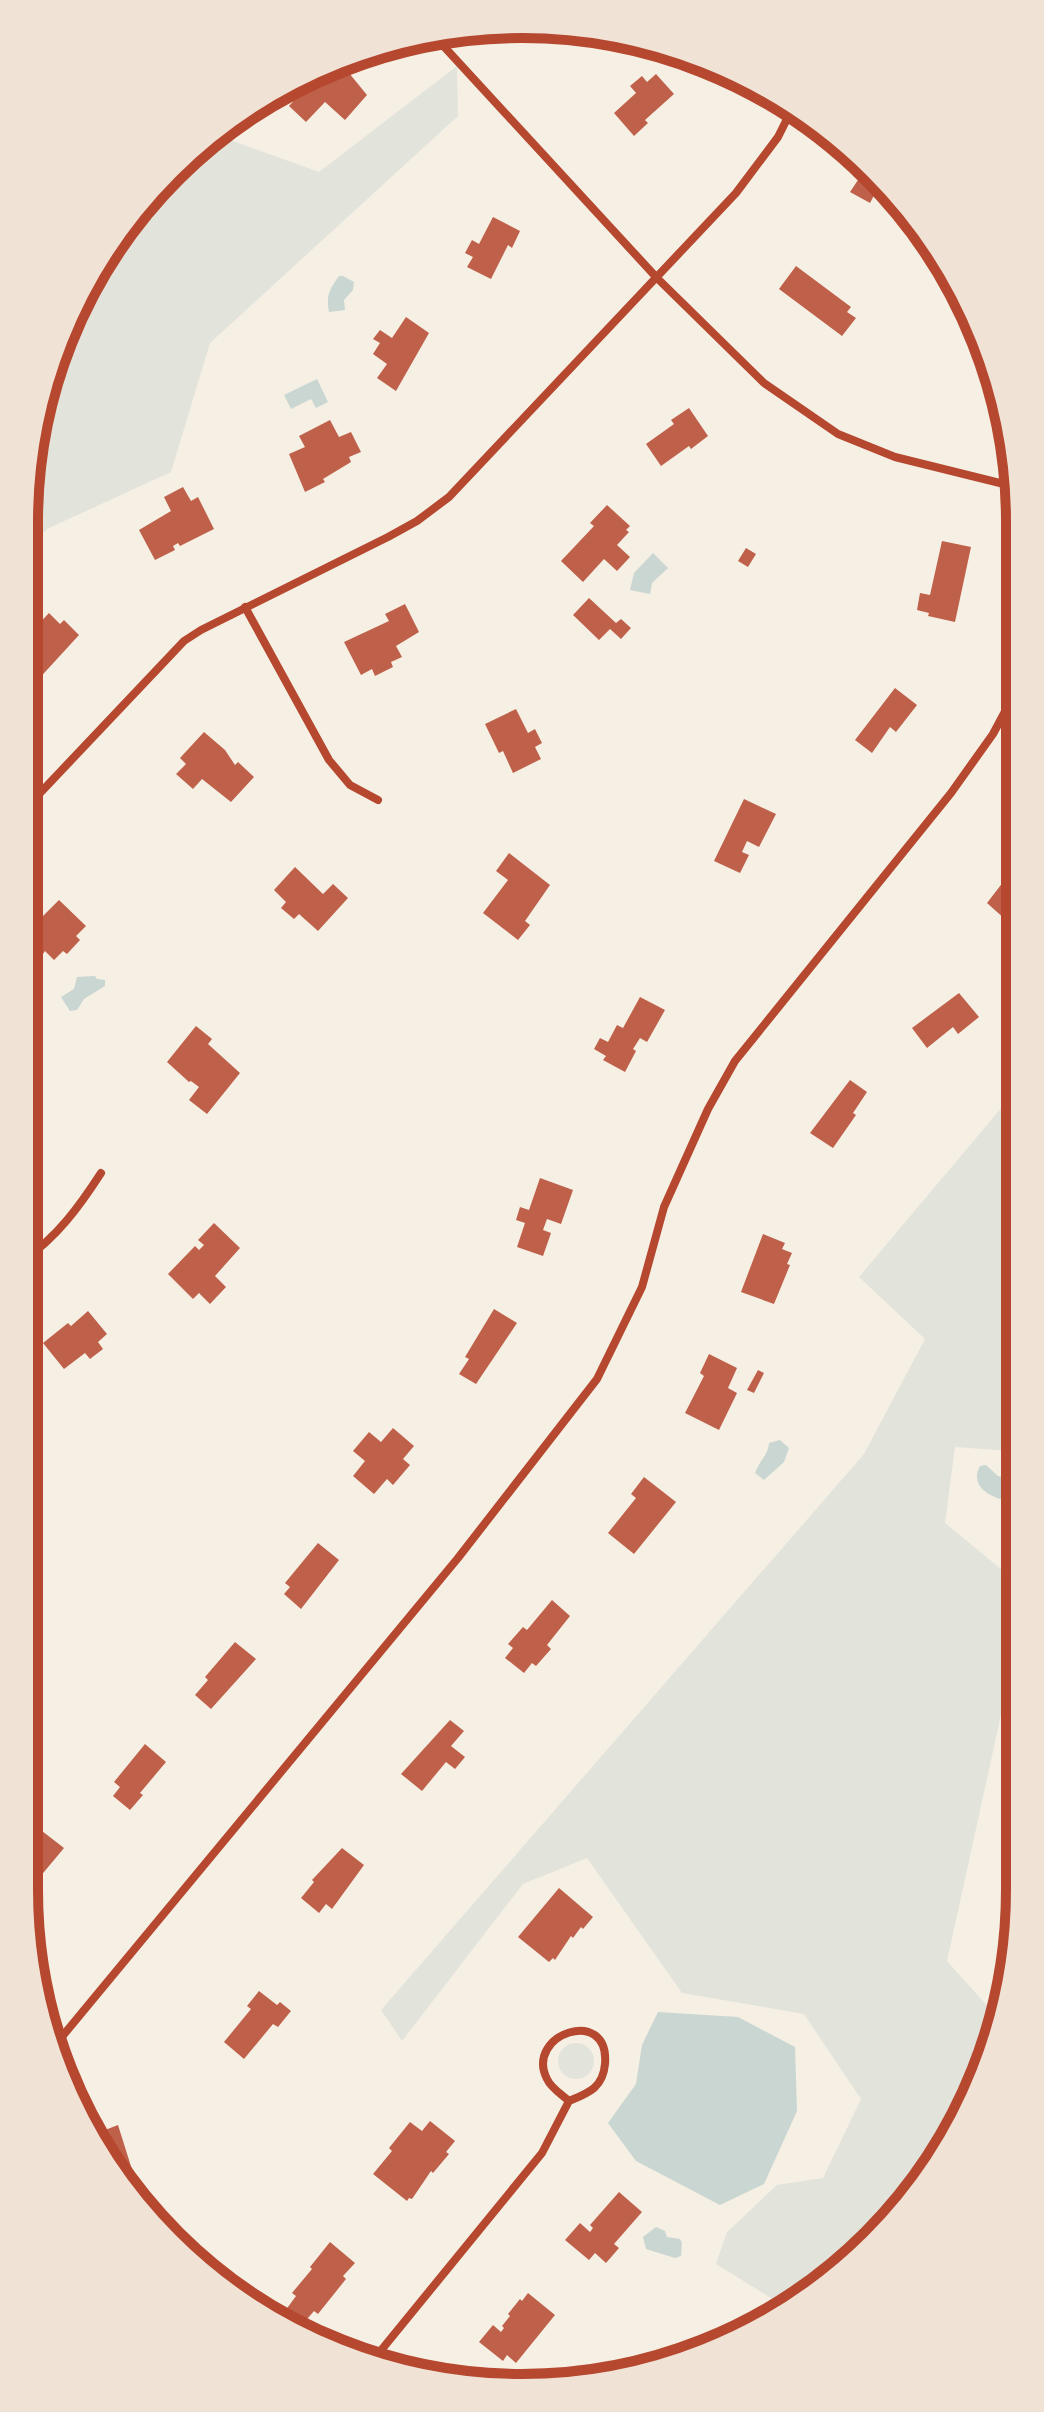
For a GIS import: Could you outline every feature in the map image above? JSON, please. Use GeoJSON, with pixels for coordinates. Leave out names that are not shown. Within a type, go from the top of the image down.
{"type":"FeatureCollection","features":[{"type":"Feature","properties":{"kind":"street"},"geometry":{"type":"LineString","coordinates":[[442,45],[657,278],[764,383],[826,427],[895,457],[1004,484]]}},
{"type":"Feature","properties":{"kind":"street"},"geometry":{"type":"LineString","coordinates":[[38,795],[184,641],[245,607],[388,537],[417,521],[449,497],[657,278],[762,161],[788,118]]}},
{"type":"Feature","properties":{"kind":"street"},"geometry":{"type":"LineString","coordinates":[[245,607],[329,760],[350,785],[378,800]]}},
{"type":"Feature","properties":{"kind":"street"},"geometry":{"type":"LineString","coordinates":[[61,2038],[458,1558],[597,1379],[642,1287],[664,1207],[708,1109],[735,1061],[951,793],[993,734],[1006,710]]}},
{"type":"Feature","properties":{"kind":"street"},"geometry":{"type":"LineString","coordinates":[[38,1250],[80,1205],[101,1173]]}},
{"type":"Feature","properties":{"kind":"street"},"geometry":{"type":"LineString","coordinates":[[379,2352],[542,2153],[569,2101],[592,2091],[599,2084],[605,2067],[602,2047],[597,2038],[585,2030],[564,2033],[548,2048],[543,2062],[546,2078],[569,2101]]}},
{"type":"Feature","properties":{"kind":"shaded area"},"geometry":{"type":"Polygon","coordinates":[[[457,66],[458,116],[210,343],[171,472],[47,529],[38,538],[42,459],[54,397],[88,308],[138,227],[180,180],[226,139],[319,172],[457,66]]]}},
{"type":"Feature","properties":{"kind":"shaded area"},"geometry":{"type":"Polygon","coordinates":[[[339,276],[354,282],[353,290],[344,300],[345,310],[329,312],[329,293],[339,276]]]}},
{"type":"Feature","properties":{"kind":"shaded area"},"geometry":{"type":"Polygon","coordinates":[[[317,379],[328,402],[316,408],[311,399],[291,409],[284,395],[317,379]]]}},
{"type":"Feature","properties":{"kind":"shaded area"},"geometry":{"type":"Polygon","coordinates":[[[653,553],[668,568],[652,583],[650,594],[630,590],[634,573],[653,553]]]}},
{"type":"Feature","properties":{"kind":"shaded area"},"geometry":{"type":"Polygon","coordinates":[[[95,976],[105,980],[105,986],[84,999],[77,1010],[70,1011],[61,997],[74,989],[77,977],[95,976]]]}},
{"type":"Feature","properties":{"kind":"shaded area"},"geometry":{"type":"Polygon","coordinates":[[[1006,1102],[1006,1451],[955,1447],[945,1523],[1001,1569],[1006,1692],[947,1961],[991,2010],[956,2104],[906,2185],[841,2254],[776,2301],[716,2264],[727,2232],[777,2185],[823,2178],[861,2099],[804,2014],[682,1993],[587,1858],[523,1884],[402,2041],[381,2010],[864,1454],[925,1339],[859,1277],[1006,1102]]]}},
{"type":"Feature","properties":{"kind":"shaded area"},"geometry":{"type":"Polygon","coordinates":[[[780,1440],[789,1448],[784,1462],[764,1480],[755,1473],[769,1443],[780,1440]]]}},
{"type":"Feature","properties":{"kind":"shaded area"},"geometry":{"type":"Polygon","coordinates":[[[986,1465],[998,1476],[1006,1478],[1006,1500],[981,1488],[977,1474],[980,1466],[986,1465]]]}},
{"type":"Feature","properties":{"kind":"shaded area"},"geometry":{"type":"Polygon","coordinates":[[[658,2012],[738,2017],[795,2047],[797,2111],[764,2184],[720,2205],[636,2161],[608,2123],[636,2084],[642,2045],[658,2012]]]}},
{"type":"Feature","properties":{"kind":"shaded area"},"geometry":{"type":"Polygon","coordinates":[[[576,2043],[589,2048],[594,2061],[589,2074],[576,2079],[563,2074],[558,2061],[563,2048],[576,2043]]]}},
{"type":"Feature","properties":{"kind":"shaded area"},"geometry":{"type":"Polygon","coordinates":[[[656,2227],[665,2231],[667,2237],[680,2239],[681,2256],[675,2258],[646,2249],[643,2237],[656,2227]]]}},
{"type":"Feature","properties":{"kind":"building"},"geometry":{"type":"Polygon","coordinates":[[[349,73],[367,95],[345,120],[325,102],[306,122],[289,106],[303,91],[311,86],[314,89],[320,83],[349,73]]]}},
{"type":"Feature","properties":{"kind":"building"},"geometry":{"type":"Polygon","coordinates":[[[656,74],[674,94],[645,120],[648,123],[634,136],[614,113],[636,93],[630,86],[642,76],[647,82],[656,74]]]}},
{"type":"Feature","properties":{"kind":"building"},"geometry":{"type":"Polygon","coordinates":[[[860,176],[876,192],[870,203],[850,192],[860,176]]]}},
{"type":"Feature","properties":{"kind":"building"},"geometry":{"type":"Polygon","coordinates":[[[493,217],[520,231],[512,248],[508,245],[491,279],[467,267],[473,257],[465,253],[472,240],[479,244],[493,217]]]}},
{"type":"Feature","properties":{"kind":"building"},"geometry":{"type":"Polygon","coordinates":[[[796,266],[851,307],[847,312],[856,318],[842,336],[779,289],[796,266]]]}},
{"type":"Feature","properties":{"kind":"building"},"geometry":{"type":"Polygon","coordinates":[[[406,317],[429,333],[396,391],[377,378],[387,364],[373,354],[380,343],[373,339],[380,330],[392,338],[406,317]]]}},
{"type":"Feature","properties":{"kind":"building"},"geometry":{"type":"Polygon","coordinates":[[[689,408],[708,436],[661,466],[646,444],[674,424],[671,420],[689,408]]]}},
{"type":"Feature","properties":{"kind":"building"},"geometry":{"type":"Polygon","coordinates":[[[330,420],[339,437],[351,432],[361,452],[349,457],[351,462],[323,479],[325,482],[305,492],[289,454],[305,447],[299,436],[330,420]]]}},
{"type":"Feature","properties":{"kind":"building"},"geometry":{"type":"Polygon","coordinates":[[[183,487],[191,501],[198,497],[214,529],[180,546],[178,543],[173,546],[175,550],[155,560],[139,530],[171,511],[164,497],[183,487]]]}},
{"type":"Feature","properties":{"kind":"building"},"geometry":{"type":"Polygon","coordinates":[[[607,505],[630,526],[626,530],[629,532],[617,545],[630,557],[617,571],[604,559],[583,582],[561,561],[594,526],[590,523],[607,505]]]}},
{"type":"Feature","properties":{"kind":"building"},"geometry":{"type":"Polygon","coordinates":[[[942,541],[971,547],[955,622],[928,616],[929,613],[917,610],[920,593],[930,595],[942,541]]]}},
{"type":"Feature","properties":{"kind":"building"},"geometry":{"type":"Polygon","coordinates":[[[746,548],[756,554],[748,567],[738,561],[746,548]]]}},
{"type":"Feature","properties":{"kind":"building"},"geometry":{"type":"Polygon","coordinates":[[[589,598],[616,623],[621,619],[631,628],[621,639],[610,629],[599,640],[573,615],[589,598]]]}},
{"type":"Feature","properties":{"kind":"building"},"geometry":{"type":"Polygon","coordinates":[[[405,604],[419,632],[396,646],[402,657],[391,662],[393,667],[375,676],[372,669],[361,675],[344,642],[389,621],[385,614],[405,604]]]}},
{"type":"Feature","properties":{"kind":"building"},"geometry":{"type":"Polygon","coordinates":[[[49,613],[60,624],[64,620],[79,635],[38,680],[38,625],[49,613]]]}},
{"type":"Feature","properties":{"kind":"building"},"geometry":{"type":"Polygon","coordinates":[[[895,688],[917,705],[896,732],[890,727],[872,753],[855,740],[895,688]]]}},
{"type":"Feature","properties":{"kind":"building"},"geometry":{"type":"Polygon","coordinates":[[[516,709],[528,733],[535,729],[542,743],[535,747],[541,759],[513,773],[485,724],[516,709]]]}},
{"type":"Feature","properties":{"kind":"building"},"geometry":{"type":"Polygon","coordinates":[[[204,732],[225,750],[235,765],[238,762],[254,777],[231,802],[202,779],[193,789],[176,774],[186,764],[180,758],[204,732]]]}},
{"type":"Feature","properties":{"kind":"building"},"geometry":{"type":"Polygon","coordinates":[[[744,799],[776,814],[759,847],[747,841],[742,852],[749,855],[740,873],[714,861],[744,799]]]}},
{"type":"Feature","properties":{"kind":"building"},"geometry":{"type":"Polygon","coordinates":[[[509,853],[550,885],[525,921],[530,925],[518,940],[483,913],[508,880],[496,871],[509,853]]]}},
{"type":"Feature","properties":{"kind":"building"},"geometry":{"type":"Polygon","coordinates":[[[295,867],[323,894],[333,884],[348,898],[318,931],[299,914],[294,919],[281,908],[286,902],[274,890],[295,867]]]}},
{"type":"Feature","properties":{"kind":"building"},"geometry":{"type":"Polygon","coordinates":[[[1006,878],[1006,920],[987,903],[1006,878]]]}},
{"type":"Feature","properties":{"kind":"building"},"geometry":{"type":"Polygon","coordinates":[[[59,900],[86,926],[76,936],[80,940],[67,954],[63,951],[54,960],[45,951],[41,957],[38,954],[38,921],[59,900]]]}},
{"type":"Feature","properties":{"kind":"building"},"geometry":{"type":"Polygon","coordinates":[[[959,993],[979,1017],[958,1034],[953,1027],[927,1048],[912,1028],[959,993]]]}},
{"type":"Feature","properties":{"kind":"building"},"geometry":{"type":"Polygon","coordinates":[[[640,997],[665,1010],[647,1042],[640,1038],[625,1072],[603,1060],[606,1056],[594,1049],[600,1038],[608,1042],[617,1025],[623,1028],[640,997]]]}},
{"type":"Feature","properties":{"kind":"building"},"geometry":{"type":"Polygon","coordinates":[[[196,1026],[212,1039],[208,1044],[240,1073],[207,1114],[189,1100],[199,1087],[167,1062],[196,1026]]]}},
{"type":"Feature","properties":{"kind":"building"},"geometry":{"type":"Polygon","coordinates":[[[850,1080],[867,1092],[853,1113],[856,1115],[833,1148],[810,1133],[850,1080]]]}},
{"type":"Feature","properties":{"kind":"building"},"geometry":{"type":"Polygon","coordinates":[[[540,1178],[573,1190],[561,1224],[547,1219],[543,1230],[551,1233],[543,1256],[517,1247],[525,1223],[516,1220],[520,1207],[529,1210],[540,1178]]]}},
{"type":"Feature","properties":{"kind":"building"},"geometry":{"type":"Polygon","coordinates":[[[214,1223],[240,1248],[215,1276],[226,1287],[210,1304],[199,1293],[193,1299],[168,1274],[195,1246],[199,1250],[204,1245],[198,1240],[214,1223]]]}},
{"type":"Feature","properties":{"kind":"building"},"geometry":{"type":"Polygon","coordinates":[[[763,1234],[785,1243],[782,1249],[792,1253],[774,1304],[741,1292],[763,1234]]]}},
{"type":"Feature","properties":{"kind":"building"},"geometry":{"type":"Polygon","coordinates":[[[494,1309],[517,1323],[476,1384],[459,1374],[469,1359],[465,1357],[494,1309]]]}},
{"type":"Feature","properties":{"kind":"building"},"geometry":{"type":"Polygon","coordinates":[[[88,1311],[107,1334],[98,1342],[103,1349],[90,1359],[85,1353],[64,1369],[43,1343],[88,1311]]]}},
{"type":"Feature","properties":{"kind":"building"},"geometry":{"type":"Polygon","coordinates":[[[709,1354],[737,1368],[728,1388],[737,1393],[719,1430],[685,1413],[704,1376],[700,1373],[709,1354]]]}},
{"type":"Feature","properties":{"kind":"building"},"geometry":{"type":"Polygon","coordinates":[[[758,1370],[764,1373],[754,1393],[747,1390],[758,1370]]]}},
{"type":"Feature","properties":{"kind":"building"},"geometry":{"type":"Polygon","coordinates":[[[393,1428],[414,1446],[403,1459],[410,1465],[393,1485],[387,1479],[374,1494],[353,1476],[365,1461],[353,1451],[369,1432],[381,1442],[393,1428]]]}},
{"type":"Feature","properties":{"kind":"building"},"geometry":{"type":"Polygon","coordinates":[[[644,1477],[676,1502],[634,1554],[608,1533],[636,1498],[631,1494],[644,1477]]]}},
{"type":"Feature","properties":{"kind":"building"},"geometry":{"type":"Polygon","coordinates":[[[318,1543],[339,1560],[301,1609],[284,1594],[290,1587],[285,1583],[318,1543]]]}},
{"type":"Feature","properties":{"kind":"building"},"geometry":{"type":"Polygon","coordinates":[[[552,1600],[570,1616],[547,1645],[551,1649],[536,1666],[532,1663],[524,1673],[505,1658],[513,1648],[508,1644],[523,1627],[527,1630],[552,1600]]]}},
{"type":"Feature","properties":{"kind":"building"},"geometry":{"type":"Polygon","coordinates":[[[235,1642],[256,1659],[211,1709],[195,1695],[208,1680],[205,1677],[235,1642]]]}},
{"type":"Feature","properties":{"kind":"building"},"geometry":{"type":"Polygon","coordinates":[[[450,1720],[464,1731],[451,1746],[465,1757],[455,1769],[446,1762],[422,1791],[401,1774],[450,1720]]]}},
{"type":"Feature","properties":{"kind":"building"},"geometry":{"type":"Polygon","coordinates":[[[145,1744],[166,1762],[130,1810],[113,1796],[120,1787],[114,1782],[145,1744]]]}},
{"type":"Feature","properties":{"kind":"building"},"geometry":{"type":"Polygon","coordinates":[[[42,1831],[64,1848],[38,1879],[38,1836],[42,1831]]]}},
{"type":"Feature","properties":{"kind":"building"},"geometry":{"type":"Polygon","coordinates":[[[342,1848],[364,1865],[332,1909],[326,1904],[319,1913],[301,1898],[314,1882],[312,1880],[342,1848]]]}},
{"type":"Feature","properties":{"kind":"building"},"geometry":{"type":"Polygon","coordinates":[[[559,1888],[593,1917],[573,1938],[571,1936],[555,1960],[553,1958],[549,1962],[518,1937],[559,1888]]]}},
{"type":"Feature","properties":{"kind":"building"},"geometry":{"type":"Polygon","coordinates":[[[259,1991],[291,2011],[278,2027],[273,2024],[244,2059],[224,2042],[251,2009],[247,2006],[259,1991]]]}},
{"type":"Feature","properties":{"kind":"building"},"geometry":{"type":"Polygon","coordinates":[[[102,2120],[105,2130],[118,2125],[135,2179],[120,2159],[97,2121],[102,2120]]]}},
{"type":"Feature","properties":{"kind":"building"},"geometry":{"type":"Polygon","coordinates":[[[430,2121],[455,2141],[446,2152],[449,2154],[407,2201],[373,2174],[410,2122],[422,2131],[430,2121]]]}},
{"type":"Feature","properties":{"kind":"building"},"geometry":{"type":"Polygon","coordinates":[[[619,2192],[642,2212],[614,2244],[619,2248],[606,2263],[595,2253],[589,2260],[565,2240],[580,2223],[590,2232],[593,2228],[590,2225],[619,2192]]]}},
{"type":"Feature","properties":{"kind":"building"},"geometry":{"type":"Polygon","coordinates":[[[330,2242],[355,2263],[318,2314],[314,2311],[304,2322],[285,2311],[296,2296],[292,2293],[312,2269],[310,2267],[330,2242]]]}},
{"type":"Feature","properties":{"kind":"building"},"geometry":{"type":"Polygon","coordinates":[[[528,2293],[555,2315],[516,2363],[507,2355],[503,2361],[479,2342],[493,2325],[501,2332],[510,2316],[508,2314],[528,2293]]]}}]}
